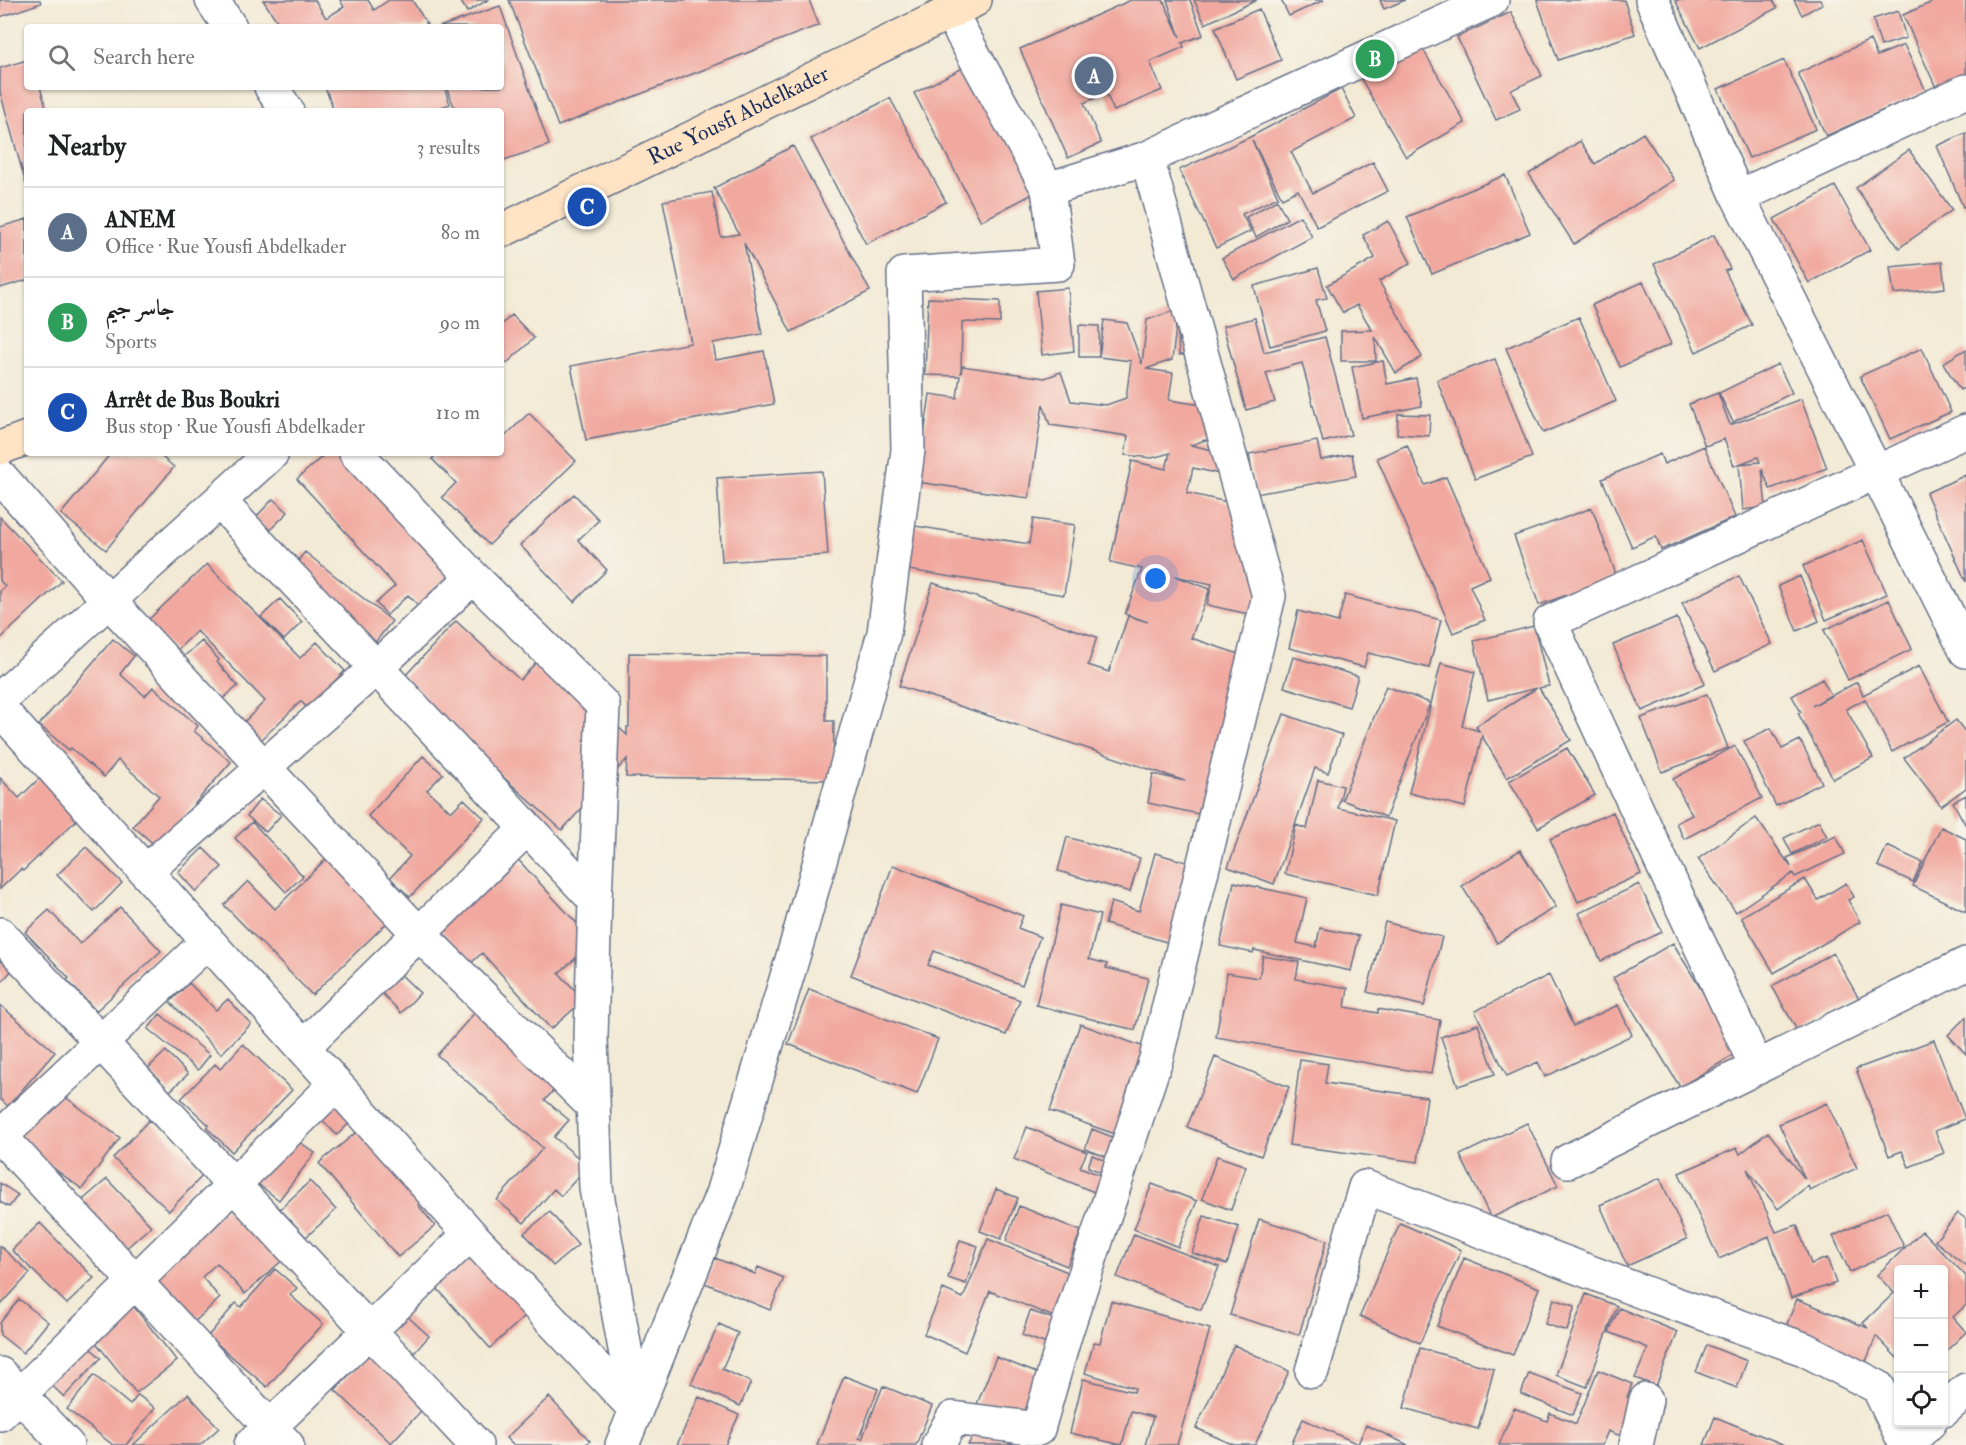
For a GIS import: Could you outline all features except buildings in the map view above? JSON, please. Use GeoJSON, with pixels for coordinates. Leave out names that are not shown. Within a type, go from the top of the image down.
{"type":"FeatureCollection","features":[{"type":"Feature","properties":{"kind":"main road","name":"Rue Yousfi Abdelkader"},"geometry":{"type":"LineString","coordinates":[[504,230],[963,6]]}},
{"type":"Feature","properties":{"kind":"main road"},"geometry":{"type":"LineString","coordinates":[[0,448],[24,439]]}},
{"type":"Feature","properties":{"kind":"street"},"geometry":{"type":"LineString","coordinates":[[212,0],[228,24]]}},
{"type":"Feature","properties":{"kind":"street"},"geometry":{"type":"LineString","coordinates":[[1048,189],[1148,158],[1492,0]]}},
{"type":"Feature","properties":{"kind":"street"},"geometry":{"type":"LineString","coordinates":[[1652,0],[1737,197],[1966,651]]}},
{"type":"Feature","properties":{"kind":"street"},"geometry":{"type":"LineString","coordinates":[[622,1445],[723,1194],[797,944],[884,633],[908,450],[904,274],[1058,264],[1048,189],[963,6]]}},
{"type":"Feature","properties":{"kind":"street"},"geometry":{"type":"LineString","coordinates":[[273,90],[285,108]]}},
{"type":"Feature","properties":{"kind":"street"},"geometry":{"type":"LineString","coordinates":[[1737,197],[1966,91]]}},
{"type":"Feature","properties":{"kind":"street"},"geometry":{"type":"LineString","coordinates":[[938,1445],[953,1418],[1038,1429],[1066,1332],[1156,1059],[1269,596],[1148,158]]}},
{"type":"Feature","properties":{"kind":"street"},"geometry":{"type":"LineString","coordinates":[[504,242],[533,216]]}},
{"type":"Feature","properties":{"kind":"street"},"geometry":{"type":"LineString","coordinates":[[1757,1068],[1550,622],[1966,431]]}},
{"type":"Feature","properties":{"kind":"street"},"geometry":{"type":"LineString","coordinates":[[0,699],[269,456]]}},
{"type":"Feature","properties":{"kind":"street"},"geometry":{"type":"LineString","coordinates":[[359,456],[473,577],[603,705],[591,1037],[596,1188],[636,1410]]}},
{"type":"Feature","properties":{"kind":"street"},"geometry":{"type":"LineString","coordinates":[[0,476],[109,601],[419,934],[593,1106]]}},
{"type":"Feature","properties":{"kind":"street"},"geometry":{"type":"LineString","coordinates":[[219,501],[595,900]]}},
{"type":"Feature","properties":{"kind":"street"},"geometry":{"type":"LineString","coordinates":[[146,871],[376,668],[473,577]]}},
{"type":"Feature","properties":{"kind":"street"},"geometry":{"type":"LineString","coordinates":[[0,709],[470,1234],[636,1410]]}},
{"type":"Feature","properties":{"kind":"street"},"geometry":{"type":"LineString","coordinates":[[303,1047],[527,828]]}},
{"type":"Feature","properties":{"kind":"street"},"geometry":{"type":"LineString","coordinates":[[0,934],[476,1445]]}},
{"type":"Feature","properties":{"kind":"street"},"geometry":{"type":"LineString","coordinates":[[208,941],[0,1136],[134,1281],[269,1439],[369,1331],[470,1234]]}},
{"type":"Feature","properties":{"kind":"street"},"geometry":{"type":"LineString","coordinates":[[1568,1161],[1966,964]]}},
{"type":"Feature","properties":{"kind":"street"},"geometry":{"type":"LineString","coordinates":[[67,1445],[6,1394],[134,1281],[336,1084]]}},
{"type":"Feature","properties":{"kind":"street"},"geometry":{"type":"LineString","coordinates":[[1312,1371],[1365,1187],[1656,1297],[1804,1349],[1878,1387],[1894,1420]]}},
{"type":"Feature","properties":{"kind":"street"},"geometry":{"type":"LineString","coordinates":[[1948,1406],[1966,1390]]}},
{"type":"Feature","properties":{"kind":"street"},"geometry":{"type":"LineString","coordinates":[[1636,1445],[1647,1400]]}},
{"type":"Feature","properties":{"kind":"street"},"geometry":{"type":"LineString","coordinates":[[1897,1427],[1906,1445],[1925,1427]]}},
{"type":"Feature","properties":{"kind":"place","name":"جاسر جيم"},"geometry":{"type":"Point","coordinates":[1375,59]}},
{"type":"Feature","properties":{"kind":"place","name":"ANEM"},"geometry":{"type":"Point","coordinates":[1094,76]}},
{"type":"Feature","properties":{"kind":"place","name":"Arrêt de Bus Boukri"},"geometry":{"type":"Point","coordinates":[587,207]}}]}
